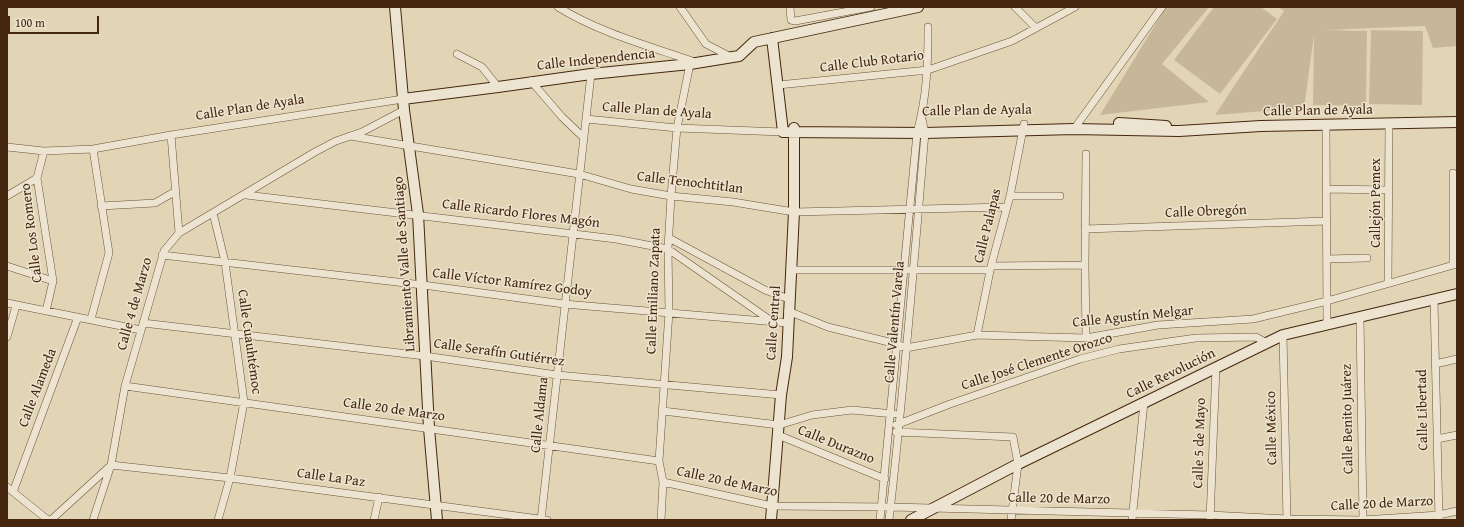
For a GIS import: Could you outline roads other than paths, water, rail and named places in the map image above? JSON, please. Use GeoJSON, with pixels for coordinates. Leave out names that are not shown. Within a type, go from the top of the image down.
{"type":"FeatureCollection","features":[{"type":"Feature","properties":{"kind":"street","name":"Libramiento Valle de Santiago"},"geometry":{"type":"LineString","coordinates":[[395,7],[404,110],[418,214],[423,285],[429,428],[436,520]]}},
{"type":"Feature","properties":{"kind":"street"},"geometry":{"type":"LineString","coordinates":[[558,7],[578,19],[694,63]]}},
{"type":"Feature","properties":{"kind":"street"},"geometry":{"type":"LineString","coordinates":[[680,7],[684,15],[706,44],[731,57],[739,56],[754,42],[918,7]]}},
{"type":"Feature","properties":{"kind":"street"},"geometry":{"type":"LineString","coordinates":[[790,7],[792,20],[795,21],[871,7]]}},
{"type":"Feature","properties":{"kind":"street"},"geometry":{"type":"LineString","coordinates":[[1015,7],[1036,28]]}},
{"type":"Feature","properties":{"kind":"street","name":"Calle Club Rotario"},"geometry":{"type":"LineString","coordinates":[[778,86],[928,70],[1012,41],[1075,7]]}},
{"type":"Feature","properties":{"kind":"street"},"geometry":{"type":"LineString","coordinates":[[1076,126],[1162,7]]}},
{"type":"Feature","properties":{"kind":"street"},"geometry":{"type":"LineString","coordinates":[[921,128],[928,70],[928,28]]}},
{"type":"Feature","properties":{"kind":"street"},"geometry":{"type":"LineString","coordinates":[[772,38],[778,86],[780,131]]}},
{"type":"Feature","properties":{"kind":"street"},"geometry":{"type":"LineString","coordinates":[[457,54],[482,67],[498,87]]}},
{"type":"Feature","properties":{"kind":"street","name":"Calle Independencia"},"geometry":{"type":"LineString","coordinates":[[498,87],[531,81],[694,63],[731,57]]}},
{"type":"Feature","properties":{"kind":"street","name":"Calle Emiliano Zapata"},"geometry":{"type":"LineString","coordinates":[[661,520],[663,482],[659,461],[669,312],[668,249],[671,196],[677,128],[694,63]]}},
{"type":"Feature","properties":{"kind":"street","name":"Calle Aldama"},"geometry":{"type":"LineString","coordinates":[[543,519],[564,304],[574,234],[579,174],[591,74]]}},
{"type":"Feature","properties":{"kind":"street"},"geometry":{"type":"LineString","coordinates":[[531,81],[562,117],[583,137]]}},
{"type":"Feature","properties":{"kind":"street","name":"Calle Plan de Ayala"},"geometry":{"type":"LineString","coordinates":[[7,147],[44,151],[93,149],[403,98],[498,87]]}},
{"type":"Feature","properties":{"kind":"street","name":"Calle 4 de Marzo"},"geometry":{"type":"LineString","coordinates":[[111,465],[125,386],[164,251],[179,233],[246,195],[329,144],[362,132],[404,110]]}},
{"type":"Feature","properties":{"kind":"street","name":"Calle Plan de Ayala"},"geometry":{"type":"LineString","coordinates":[[586,120],[677,128],[780,131],[1076,126],[1179,132],[1261,126],[1457,122]]}},
{"type":"Feature","properties":{"kind":"street"},"geometry":{"type":"LineString","coordinates":[[1326,124],[1327,321]]}},
{"type":"Feature","properties":{"kind":"street","name":"Callejón Pemex"},"geometry":{"type":"LineString","coordinates":[[1388,282],[1389,124]]}},
{"type":"Feature","properties":{"kind":"street","name":"Calle Palapas"},"geometry":{"type":"LineString","coordinates":[[977,335],[991,268],[1010,196],[1024,127]]}},
{"type":"Feature","properties":{"kind":"street","name":"Calle Valentín Varela"},"geometry":{"type":"LineString","coordinates":[[880,520],[890,430],[909,209],[921,128]]}},
{"type":"Feature","properties":{"kind":"street","name":"Calle Valentín Varela"},"geometry":{"type":"LineString","coordinates":[[889,520],[899,432],[918,209],[921,128]]}},
{"type":"Feature","properties":{"kind":"street","name":"Calle Central"},"geometry":{"type":"LineString","coordinates":[[771,520],[781,395],[787,357],[788,311],[792,270],[794,212],[794,130]]}},
{"type":"Feature","properties":{"kind":"street"},"geometry":{"type":"LineString","coordinates":[[171,135],[179,233]]}},
{"type":"Feature","properties":{"kind":"street","name":"Calle Tenochtitlan"},"geometry":{"type":"LineString","coordinates":[[350,136],[579,174],[631,189],[671,196],[733,202],[794,212],[1007,207]]}},
{"type":"Feature","properties":{"kind":"street"},"geometry":{"type":"LineString","coordinates":[[91,320],[109,253],[93,149]]}},
{"type":"Feature","properties":{"kind":"street","name":"Calle Los Romero"},"geometry":{"type":"LineString","coordinates":[[44,151],[37,178],[53,281],[46,311]]}},
{"type":"Feature","properties":{"kind":"street"},"geometry":{"type":"LineString","coordinates":[[1086,154],[1086,338]]}},
{"type":"Feature","properties":{"kind":"street"},"geometry":{"type":"LineString","coordinates":[[1453,173],[1455,264]]}},
{"type":"Feature","properties":{"kind":"street"},"geometry":{"type":"LineString","coordinates":[[7,196],[37,178]]}},
{"type":"Feature","properties":{"kind":"street"},"geometry":{"type":"LineString","coordinates":[[1326,189],[1388,190]]}},
{"type":"Feature","properties":{"kind":"street"},"geometry":{"type":"LineString","coordinates":[[101,206],[155,203],[176,191]]}},
{"type":"Feature","properties":{"kind":"street","name":"Calle Ricardo Flores Magón"},"geometry":{"type":"LineString","coordinates":[[246,195],[418,214],[616,239],[668,249],[771,320]]}},
{"type":"Feature","properties":{"kind":"street"},"geometry":{"type":"LineString","coordinates":[[1010,196],[1060,196]]}},
{"type":"Feature","properties":{"kind":"street","name":"Calle Cuauhtémoc"},"geometry":{"type":"LineString","coordinates":[[213,213],[225,262],[244,402],[230,478],[218,520]]}},
{"type":"Feature","properties":{"kind":"street","name":"Calle Obregón"},"geometry":{"type":"LineString","coordinates":[[1085,229],[1327,221]]}},
{"type":"Feature","properties":{"kind":"street"},"geometry":{"type":"LineString","coordinates":[[669,238],[765,290],[789,299]]}},
{"type":"Feature","properties":{"kind":"street","name":"Calle Víctor Ramírez Godoy"},"geometry":{"type":"LineString","coordinates":[[162,255],[423,285],[564,304],[771,320],[788,323]]}},
{"type":"Feature","properties":{"kind":"street"},"geometry":{"type":"LineString","coordinates":[[1327,259],[1367,258]]}},
{"type":"Feature","properties":{"kind":"street","name":"Calle Agustín Melgar"},"geometry":{"type":"LineString","coordinates":[[906,348],[977,335],[1086,338],[1158,325],[1253,320],[1327,303],[1388,282],[1455,264]]}},
{"type":"Feature","properties":{"kind":"street"},"geometry":{"type":"LineString","coordinates":[[792,270],[912,270],[1085,265]]}},
{"type":"Feature","properties":{"kind":"street"},"geometry":{"type":"LineString","coordinates":[[7,266],[53,281]]}},
{"type":"Feature","properties":{"kind":"street","name":"Calle Revolución"},"geometry":{"type":"LineString","coordinates":[[911,520],[1018,464],[1283,335],[1327,321],[1360,317],[1457,294]]}},
{"type":"Feature","properties":{"kind":"street","name":"Calle Libertad"},"geometry":{"type":"LineString","coordinates":[[1434,299],[1439,517]]}},
{"type":"Feature","properties":{"kind":"street","name":"Calle Serafín Gutiérrez"},"geometry":{"type":"LineString","coordinates":[[7,304],[91,320],[142,327],[235,333],[425,356],[557,375],[781,395]]}},
{"type":"Feature","properties":{"kind":"street"},"geometry":{"type":"LineString","coordinates":[[7,337],[16,306]]}},
{"type":"Feature","properties":{"kind":"street"},"geometry":{"type":"LineString","coordinates":[[788,311],[828,327],[897,344],[906,348]]}},
{"type":"Feature","properties":{"kind":"street","name":"Calle Alameda"},"geometry":{"type":"LineString","coordinates":[[13,492],[78,317]]}},
{"type":"Feature","properties":{"kind":"street","name":"Calle Benito Juárez"},"geometry":{"type":"LineString","coordinates":[[1360,317],[1363,520]]}},
{"type":"Feature","properties":{"kind":"street","name":"Calle México"},"geometry":{"type":"LineString","coordinates":[[1283,335],[1287,520]]}},
{"type":"Feature","properties":{"kind":"street","name":"Calle José Clemente Orozco"},"geometry":{"type":"LineString","coordinates":[[890,430],[899,424],[950,404],[1065,364],[1119,349],[1196,338],[1256,337],[1267,343]]}},
{"type":"Feature","properties":{"kind":"street"},"geometry":{"type":"LineString","coordinates":[[1435,364],[1457,359]]}},
{"type":"Feature","properties":{"kind":"street","name":"Calle 5 de Mayo"},"geometry":{"type":"LineString","coordinates":[[1210,518],[1216,367]]}},
{"type":"Feature","properties":{"kind":"street","name":"Calle 20 de Marzo"},"geometry":{"type":"LineString","coordinates":[[125,386],[429,428],[549,447],[659,461]]}},
{"type":"Feature","properties":{"kind":"street"},"geometry":{"type":"LineString","coordinates":[[1132,517],[1144,403]]}},
{"type":"Feature","properties":{"kind":"street"},"geometry":{"type":"LineString","coordinates":[[663,411],[778,430],[812,415],[852,410],[900,414]]}},
{"type":"Feature","properties":{"kind":"street","name":"Calle Durazno"},"geometry":{"type":"LineString","coordinates":[[778,430],[885,479]]}},
{"type":"Feature","properties":{"kind":"street"},"geometry":{"type":"LineString","coordinates":[[890,430],[899,432],[1013,437],[1018,464],[1011,520]]}},
{"type":"Feature","properties":{"kind":"street"},"geometry":{"type":"LineString","coordinates":[[1437,439],[1457,435]]}},
{"type":"Feature","properties":{"kind":"street"},"geometry":{"type":"LineString","coordinates":[[51,520],[111,465]]}},
{"type":"Feature","properties":{"kind":"street"},"geometry":{"type":"LineString","coordinates":[[93,520],[111,465]]}},
{"type":"Feature","properties":{"kind":"street","name":"Calle La Paz"},"geometry":{"type":"LineString","coordinates":[[111,465],[230,478],[543,519]]}},
{"type":"Feature","properties":{"kind":"street","name":"Calle 20 de Marzo"},"geometry":{"type":"LineString","coordinates":[[663,482],[772,506],[882,506],[1132,517],[1287,520],[1363,520],[1439,517],[1457,511]]}},
{"type":"Feature","properties":{"kind":"street"},"geometry":{"type":"LineString","coordinates":[[7,487],[48,520]]}},
{"type":"Feature","properties":{"kind":"street"},"geometry":{"type":"LineString","coordinates":[[374,520],[379,497]]}}]}
